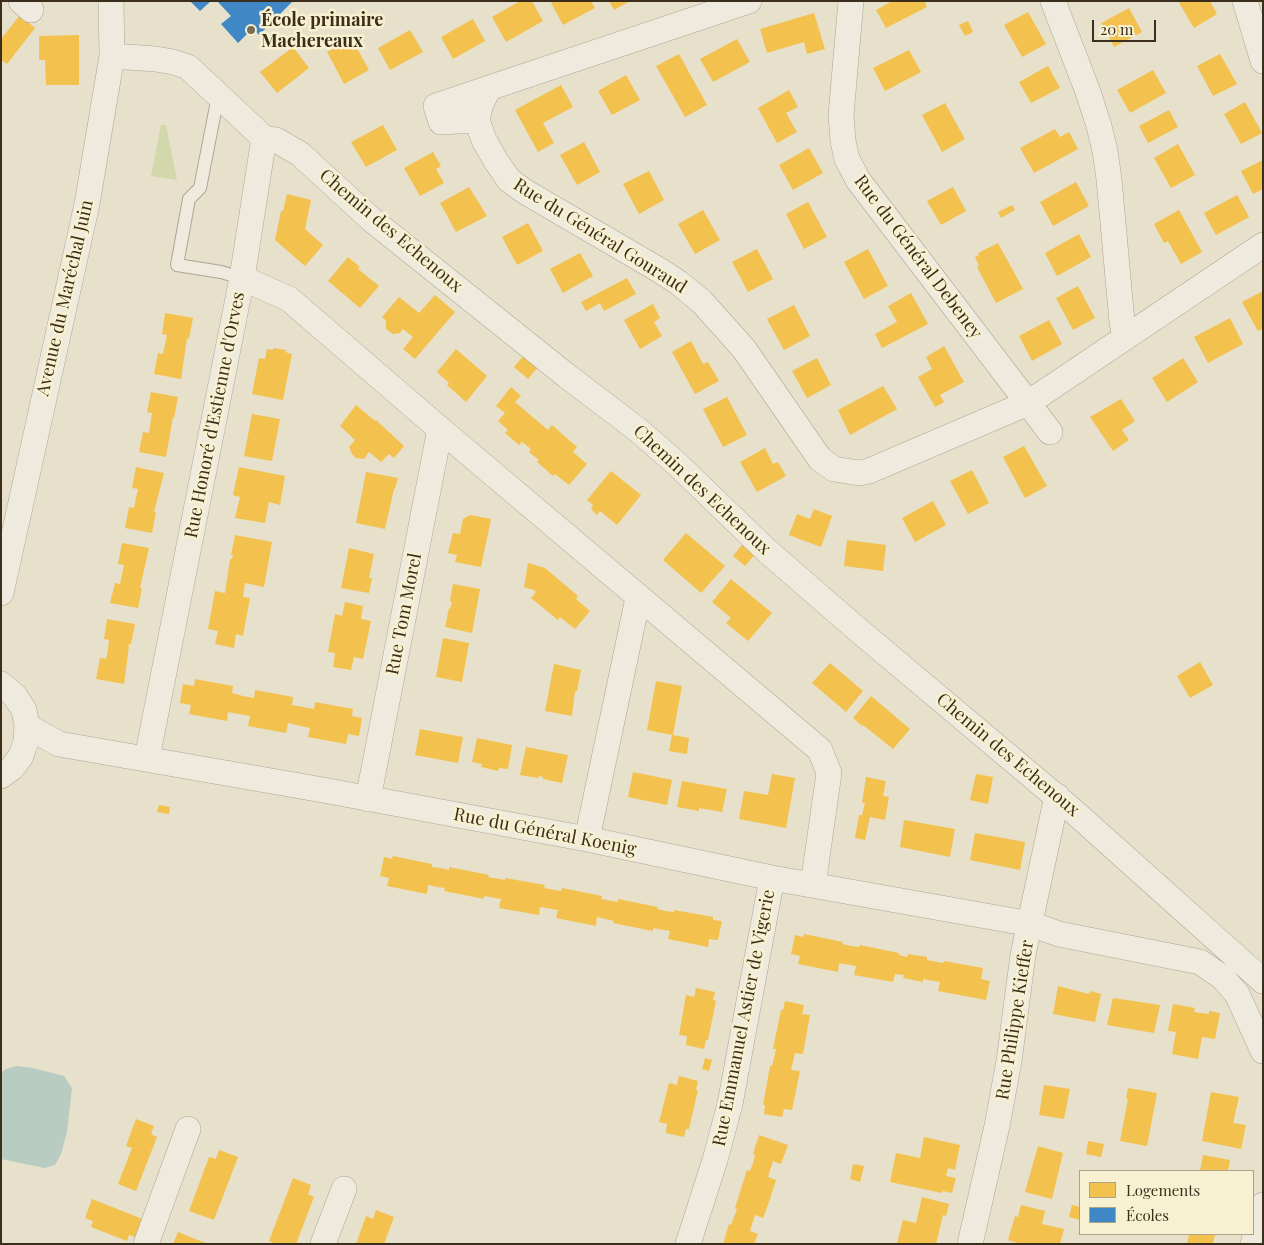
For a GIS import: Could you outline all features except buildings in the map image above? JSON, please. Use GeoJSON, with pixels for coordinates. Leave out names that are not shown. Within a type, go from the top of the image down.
{"type":"FeatureCollection","features":[{"type":"Feature","properties":{"kind":"street","name":"Avenue du Maréchal Juin"},"geometry":{"type":"LineString","coordinates":[[1,594],[87,204],[112,56],[111,1]]}},
{"type":"Feature","properties":{"kind":"street"},"geometry":{"type":"LineString","coordinates":[[489,88],[481,104],[477,120],[441,122],[436,106],[489,88],[748,1]]}},
{"type":"Feature","properties":{"kind":"street","name":"Rue du Général Debeney"},"geometry":{"type":"LineString","coordinates":[[851,1],[841,115],[843,141],[847,159],[858,180],[1050,432]]}},
{"type":"Feature","properties":{"kind":"street"},"geometry":{"type":"LineString","coordinates":[[1053,1],[1088,92],[1105,151],[1125,338]]}},
{"type":"Feature","properties":{"kind":"street"},"geometry":{"type":"LineString","coordinates":[[1245,1],[1263,60]]}},
{"type":"Feature","properties":{"kind":"street","name":"Chemin des Echenoux"},"geometry":{"type":"LineString","coordinates":[[112,56],[156,59],[188,67],[264,138],[276,140],[300,154],[372,220],[567,376],[638,430],[678,465],[766,550],[857,629],[1057,796],[1263,980]]}},
{"type":"Feature","properties":{"kind":"street","name":"Rue du Général Gouraud"},"geometry":{"type":"LineString","coordinates":[[477,120],[484,140],[509,180],[524,191],[659,270],[679,283],[702,302],[744,349],[820,458],[834,469],[859,473],[869,471],[1028,403],[1263,245]]}},
{"type":"Feature","properties":{"kind":"street"},"geometry":{"type":"LineString","coordinates":[[242,278],[264,138]]}},
{"type":"Feature","properties":{"kind":"street","name":"Rue Honoré d'Estienne d'Orves"},"geometry":{"type":"LineString","coordinates":[[147,758],[242,278],[289,300],[638,598],[820,750],[830,773],[813,884]]}},
{"type":"Feature","properties":{"kind":"street","name":"Rue Tom Morel"},"geometry":{"type":"LineString","coordinates":[[368,799],[440,429]]}},
{"type":"Feature","properties":{"kind":"street"},"geometry":{"type":"LineString","coordinates":[[587,839],[638,598]]}},
{"type":"Feature","properties":{"kind":"street"},"geometry":{"type":"LineString","coordinates":[[1,776],[12,768],[21,756],[28,726],[24,710],[2,680]]}},
{"type":"Feature","properties":{"kind":"street","name":"Rue du Général Koenig"},"geometry":{"type":"LineString","coordinates":[[28,726],[59,744],[147,758],[587,839],[772,878],[1031,924],[1059,934],[1200,962],[1222,977],[1237,994],[1263,1051]]}},
{"type":"Feature","properties":{"kind":"street","name":"Rue du Général Koenig"},"geometry":{"type":"LineString","coordinates":[[21,756],[59,744]]}},
{"type":"Feature","properties":{"kind":"street","name":"Rue Philippe Kieffer"},"geometry":{"type":"LineString","coordinates":[[970,1244],[997,1126],[1009,1062],[1023,955],[1057,796]]}},
{"type":"Feature","properties":{"kind":"street","name":"Rue Emmanuel Astier de Vigerie"},"geometry":{"type":"LineString","coordinates":[[688,1244],[715,1160],[730,1104],[772,878]]}},
{"type":"Feature","properties":{"kind":"street"},"geometry":{"type":"LineString","coordinates":[[146,1244],[188,1130]]}},
{"type":"Feature","properties":{"kind":"street"},"geometry":{"type":"LineString","coordinates":[[323,1244],[344,1188]]}},
{"type":"Feature","properties":{"kind":"street"},"geometry":{"type":"LineString","coordinates":[[1253,1244],[1263,1204]]}},
{"type":"Feature","properties":{"kind":"lane"},"geometry":{"type":"LineString","coordinates":[[218,96],[200,188],[189,199],[177,266],[221,272],[242,278]]}},
{"type":"Feature","properties":{"kind":"green space"},"geometry":{"type":"Polygon","coordinates":[[[161,125],[166,125],[177,180],[151,176],[161,125]]]}},
{"type":"Feature","properties":{"kind":"shaded area"},"geometry":{"type":"Polygon","coordinates":[[[16,1066],[33,1068],[64,1076],[72,1088],[67,1132],[61,1154],[55,1165],[45,1168],[1,1159],[1,1074],[4,1070],[16,1066]]]}},
{"type":"Feature","properties":{"kind":"place","name":"École primaire Machereaux"},"geometry":{"type":"Point","coordinates":[251,30]}}]}
